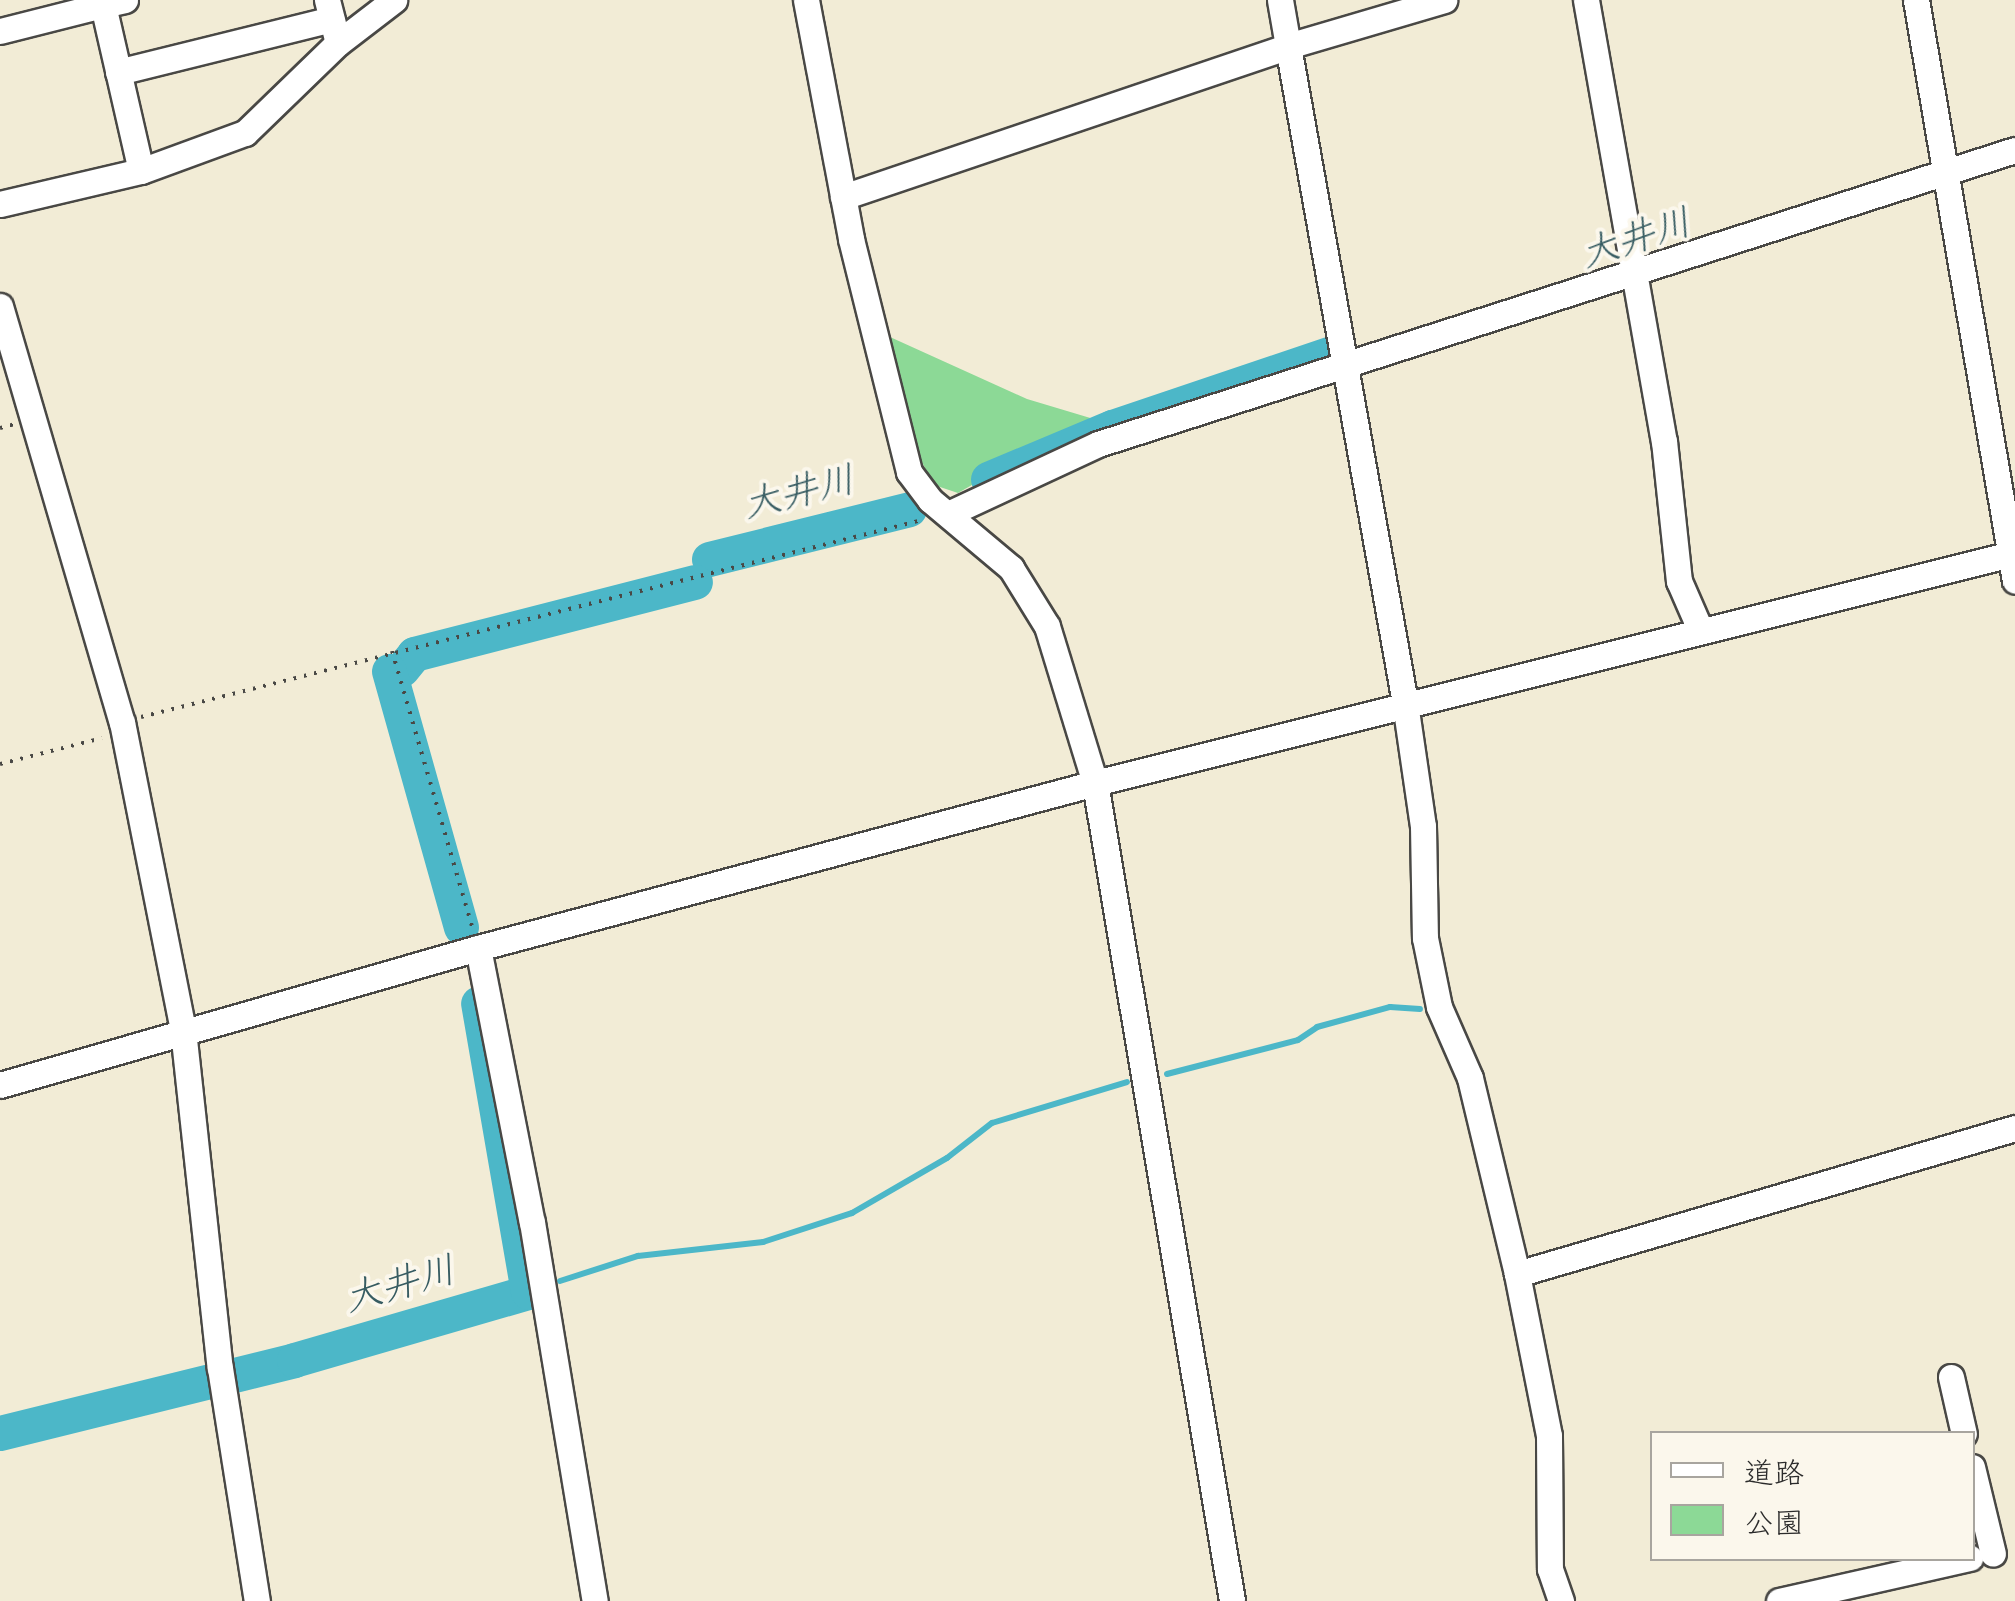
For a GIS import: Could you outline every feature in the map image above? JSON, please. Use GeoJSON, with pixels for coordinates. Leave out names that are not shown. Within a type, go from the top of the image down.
{"type":"FeatureCollection","features":[{"type":"Feature","properties":{"kind":"street"},"geometry":{"type":"LineString","coordinates":[[118,72],[332,21],[394,0]]}},
{"type":"Feature","properties":{"kind":"street"},"geometry":{"type":"LineString","coordinates":[[806,0],[843,197],[904,458],[930,500],[1011,568],[1047,626],[1096,783],[1232,1601]]}},
{"type":"Feature","properties":{"kind":"street"},"geometry":{"type":"LineString","coordinates":[[1280,0],[1341,364],[1404,703],[1423,826],[1425,938],[1439,1008],[1470,1078],[1517,1274],[1548,1436],[1550,1569],[1561,1601]]}},
{"type":"Feature","properties":{"kind":"street"},"geometry":{"type":"LineString","coordinates":[[843,197],[1288,46],[1444,0]]}},
{"type":"Feature","properties":{"kind":"street"},"geometry":{"type":"LineString","coordinates":[[1586,0],[1664,441],[1678,581],[1699,627]]}},
{"type":"Feature","properties":{"kind":"street"},"geometry":{"type":"LineString","coordinates":[[1916,0],[2015,580]]}},
{"type":"Feature","properties":{"kind":"street"},"geometry":{"type":"LineString","coordinates":[[0,31],[110,2],[118,72],[141,171]]}},
{"type":"Feature","properties":{"kind":"street"},"geometry":{"type":"LineString","coordinates":[[0,204],[141,171],[245,133],[332,21]]}},
{"type":"Feature","properties":{"kind":"street"},"geometry":{"type":"LineString","coordinates":[[950,514],[1098,444],[1634,269],[2015,150]]}},
{"type":"Feature","properties":{"kind":"street"},"geometry":{"type":"LineString","coordinates":[[0,306],[122,728],[182,1030],[221,1375],[257,1601]]}},
{"type":"Feature","properties":{"kind":"street"},"geometry":{"type":"LineString","coordinates":[[0,1086],[182,1030],[478,948],[1096,783],[1699,627],[2012,553]]}},
{"type":"Feature","properties":{"kind":"street"},"geometry":{"type":"LineString","coordinates":[[478,948],[595,1601]]}},
{"type":"Feature","properties":{"kind":"street"},"geometry":{"type":"LineString","coordinates":[[1517,1274],[2015,1128]]}},
{"type":"Feature","properties":{"kind":"street"},"geometry":{"type":"LineString","coordinates":[[1951,1377],[1963,1431]]}},
{"type":"Feature","properties":{"kind":"street"},"geometry":{"type":"LineString","coordinates":[[1975,1484],[1988,1556]]}},
{"type":"Feature","properties":{"kind":"street"},"geometry":{"type":"LineString","coordinates":[[1779,1601],[1965,1561]]}},
{"type":"Feature","properties":{"kind":"path"},"geometry":{"type":"LineString","coordinates":[[0,764],[392,651],[950,514]]}},
{"type":"Feature","properties":{"kind":"path"},"geometry":{"type":"LineString","coordinates":[[392,651],[478,948]]}},
{"type":"Feature","properties":{"kind":"green space"},"geometry":{"type":"Polygon","coordinates":[[[890,337],[1027,399],[1097,420],[1098,429],[998,470],[958,493],[934,485],[916,451],[890,337]]]}},
{"type":"Feature","properties":{"kind":"waterway","name":"大井川"},"geometry":{"type":"LineString","coordinates":[[988,479],[1112,427],[1329,354]]}},
{"type":"Feature","properties":{"kind":"waterway","name":"大井川"},"geometry":{"type":"LineString","coordinates":[[709,559],[909,509]]}},
{"type":"Feature","properties":{"kind":"waterway","name":"大井川"},"geometry":{"type":"LineString","coordinates":[[402,669],[414,654],[695,582]]}},
{"type":"Feature","properties":{"kind":"waterway","name":"大井川"},"geometry":{"type":"LineString","coordinates":[[389,671],[461,927]]}},
{"type":"Feature","properties":{"kind":"waterway","name":"大井川"},"geometry":{"type":"LineString","coordinates":[[0,1433],[294,1360],[528,1292],[478,1003]]}},
{"type":"Feature","properties":{"kind":"waterway"},"geometry":{"type":"LineString","coordinates":[[1167,1074],[1298,1040],[1317,1027],[1390,1007],[1420,1009]]}},
{"type":"Feature","properties":{"kind":"waterway"},"geometry":{"type":"LineString","coordinates":[[560,1281],[638,1256],[763,1242],[852,1213],[947,1158],[992,1123],[1127,1082]]}}]}
